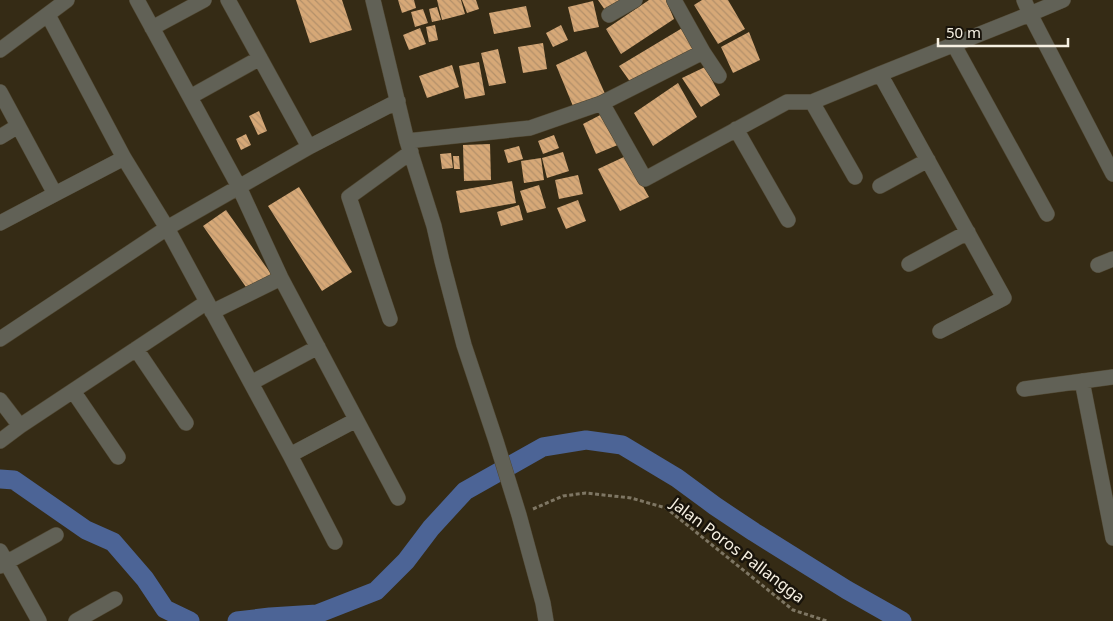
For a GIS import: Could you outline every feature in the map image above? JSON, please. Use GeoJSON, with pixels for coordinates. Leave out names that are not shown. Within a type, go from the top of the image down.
{"type":"FeatureCollection","features":[{"type":"Feature","properties":{"kind":"street"},"geometry":{"type":"LineString","coordinates":[[0,50],[67,0]]}},
{"type":"Feature","properties":{"kind":"street"},"geometry":{"type":"LineString","coordinates":[[137,0],[239,187],[281,278],[398,498]]}},
{"type":"Feature","properties":{"kind":"street"},"geometry":{"type":"LineString","coordinates":[[152,28],[204,0]]}},
{"type":"Feature","properties":{"kind":"street"},"geometry":{"type":"LineString","coordinates":[[228,0],[309,147]]}},
{"type":"Feature","properties":{"kind":"street"},"geometry":{"type":"LineString","coordinates":[[373,0],[409,146],[434,226],[464,345],[519,515],[543,603],[546,621]]}},
{"type":"Feature","properties":{"kind":"street"},"geometry":{"type":"LineString","coordinates":[[609,15],[635,0]]}},
{"type":"Feature","properties":{"kind":"street"},"geometry":{"type":"LineString","coordinates":[[674,0],[703,52],[719,76]]}},
{"type":"Feature","properties":{"kind":"street"},"geometry":{"type":"LineString","coordinates":[[1024,0],[1113,174]]}},
{"type":"Feature","properties":{"kind":"street"},"geometry":{"type":"LineString","coordinates":[[602,103],[646,179],[787,102],[812,102],[1063,0]]}},
{"type":"Feature","properties":{"kind":"street"},"geometry":{"type":"LineString","coordinates":[[48,15],[124,158],[167,228],[335,542]]}},
{"type":"Feature","properties":{"kind":"street"},"geometry":{"type":"LineString","coordinates":[[954,45],[1047,214]]}},
{"type":"Feature","properties":{"kind":"street"},"geometry":{"type":"LineString","coordinates":[[390,318],[350,197],[409,146],[530,128],[602,103],[703,52]]}},
{"type":"Feature","properties":{"kind":"street"},"geometry":{"type":"LineString","coordinates":[[190,97],[260,58]]}},
{"type":"Feature","properties":{"kind":"street"},"geometry":{"type":"LineString","coordinates":[[880,74],[1004,298],[940,332]]}},
{"type":"Feature","properties":{"kind":"street"},"geometry":{"type":"LineString","coordinates":[[0,92],[55,194]]}},
{"type":"Feature","properties":{"kind":"street"},"geometry":{"type":"LineString","coordinates":[[0,340],[167,228],[309,147],[398,101]]}},
{"type":"Feature","properties":{"kind":"street"},"geometry":{"type":"LineString","coordinates":[[812,102],[855,177]]}},
{"type":"Feature","properties":{"kind":"street"},"geometry":{"type":"LineString","coordinates":[[0,137],[18,126]]}},
{"type":"Feature","properties":{"kind":"street"},"geometry":{"type":"LineString","coordinates":[[736,129],[788,220]]}},
{"type":"Feature","properties":{"kind":"street"},"geometry":{"type":"LineString","coordinates":[[0,223],[124,158]]}},
{"type":"Feature","properties":{"kind":"street"},"geometry":{"type":"LineString","coordinates":[[880,186],[928,160]]}},
{"type":"Feature","properties":{"kind":"street"},"geometry":{"type":"LineString","coordinates":[[909,264],[968,232]]}},
{"type":"Feature","properties":{"kind":"street"},"geometry":{"type":"LineString","coordinates":[[1098,265],[1113,259]]}},
{"type":"Feature","properties":{"kind":"street"},"geometry":{"type":"LineString","coordinates":[[0,441],[136,349],[209,307],[281,278]]}},
{"type":"Feature","properties":{"kind":"street"},"geometry":{"type":"LineString","coordinates":[[251,383],[318,347]]}},
{"type":"Feature","properties":{"kind":"street"},"geometry":{"type":"LineString","coordinates":[[136,349],[186,423]]}},
{"type":"Feature","properties":{"kind":"street"},"geometry":{"type":"LineString","coordinates":[[1024,389],[1113,377]]}},
{"type":"Feature","properties":{"kind":"street"},"geometry":{"type":"LineString","coordinates":[[1082,381],[1113,538]]}},
{"type":"Feature","properties":{"kind":"street"},"geometry":{"type":"LineString","coordinates":[[73,391],[118,457]]}},
{"type":"Feature","properties":{"kind":"street"},"geometry":{"type":"LineString","coordinates":[[0,400],[20,426]]}},
{"type":"Feature","properties":{"kind":"street"},"geometry":{"type":"LineString","coordinates":[[290,455],[356,420]]}},
{"type":"Feature","properties":{"kind":"street"},"geometry":{"type":"LineString","coordinates":[[39,621],[2,560],[56,535]]}},
{"type":"Feature","properties":{"kind":"street"},"geometry":{"type":"LineString","coordinates":[[76,621],[115,599]]}},
{"type":"Feature","properties":{"kind":"path","name":"Jalan Poros Pallangga"},"geometry":{"type":"LineString","coordinates":[[519,515],[563,496],[586,492],[631,498],[666,508],[793,610],[827,621]]}},
{"type":"Feature","properties":{"kind":"building"},"geometry":{"type":"Polygon","coordinates":[[[296,0],[342,0],[352,30],[310,43],[296,0]]]}},
{"type":"Feature","properties":{"kind":"building"},"geometry":{"type":"Polygon","coordinates":[[[398,0],[414,0],[416,8],[402,13],[398,0]]]}},
{"type":"Feature","properties":{"kind":"building"},"geometry":{"type":"Polygon","coordinates":[[[437,0],[461,0],[465,14],[442,20],[437,0]]]}},
{"type":"Feature","properties":{"kind":"building"},"geometry":{"type":"Polygon","coordinates":[[[462,0],[476,0],[479,9],[467,13],[462,0]]]}},
{"type":"Feature","properties":{"kind":"building"},"geometry":{"type":"Polygon","coordinates":[[[598,0],[621,0],[605,10],[598,0]]]}},
{"type":"Feature","properties":{"kind":"building"},"geometry":{"type":"Polygon","coordinates":[[[649,0],[666,0],[674,19],[621,54],[606,29],[649,0]]]}},
{"type":"Feature","properties":{"kind":"building"},"geometry":{"type":"Polygon","coordinates":[[[702,0],[728,0],[745,29],[718,44],[694,5],[702,0]]]}},
{"type":"Feature","properties":{"kind":"building"},"geometry":{"type":"Polygon","coordinates":[[[593,1],[599,27],[574,32],[568,7],[593,1]]]}},
{"type":"Feature","properties":{"kind":"building"},"geometry":{"type":"Polygon","coordinates":[[[526,6],[531,27],[494,34],[489,13],[526,6]]]}},
{"type":"Feature","properties":{"kind":"building"},"geometry":{"type":"Polygon","coordinates":[[[437,7],[441,20],[432,22],[429,9],[437,7]]]}},
{"type":"Feature","properties":{"kind":"building"},"geometry":{"type":"Polygon","coordinates":[[[423,9],[428,23],[415,27],[411,12],[423,9]]]}},
{"type":"Feature","properties":{"kind":"building"},"geometry":{"type":"Polygon","coordinates":[[[435,25],[438,40],[429,42],[426,27],[435,25]]]}},
{"type":"Feature","properties":{"kind":"building"},"geometry":{"type":"Polygon","coordinates":[[[561,25],[568,40],[553,47],[546,33],[561,25]]]}},
{"type":"Feature","properties":{"kind":"building"},"geometry":{"type":"Polygon","coordinates":[[[684,27],[698,46],[631,83],[619,66],[684,27]]]}},
{"type":"Feature","properties":{"kind":"building"},"geometry":{"type":"Polygon","coordinates":[[[420,28],[426,44],[409,50],[403,35],[420,28]]]}},
{"type":"Feature","properties":{"kind":"building"},"geometry":{"type":"Polygon","coordinates":[[[749,32],[760,60],[733,73],[721,47],[749,32]]]}},
{"type":"Feature","properties":{"kind":"building"},"geometry":{"type":"Polygon","coordinates":[[[543,43],[547,69],[523,73],[518,47],[543,43]]]}},
{"type":"Feature","properties":{"kind":"building"},"geometry":{"type":"Polygon","coordinates":[[[498,49],[506,83],[489,86],[481,53],[498,49]]]}},
{"type":"Feature","properties":{"kind":"building"},"geometry":{"type":"Polygon","coordinates":[[[586,51],[606,96],[575,111],[556,65],[586,51]]]}},
{"type":"Feature","properties":{"kind":"building"},"geometry":{"type":"Polygon","coordinates":[[[479,62],[485,95],[465,99],[459,66],[479,62]]]}},
{"type":"Feature","properties":{"kind":"building"},"geometry":{"type":"Polygon","coordinates":[[[452,65],[459,87],[427,98],[419,76],[452,65]]]}},
{"type":"Feature","properties":{"kind":"building"},"geometry":{"type":"Polygon","coordinates":[[[705,67],[720,95],[701,107],[682,78],[705,67]]]}},
{"type":"Feature","properties":{"kind":"building"},"geometry":{"type":"Polygon","coordinates":[[[678,83],[697,117],[653,146],[634,113],[678,83]]]}},
{"type":"Feature","properties":{"kind":"building"},"geometry":{"type":"Polygon","coordinates":[[[259,111],[267,131],[258,135],[249,116],[259,111]]]}},
{"type":"Feature","properties":{"kind":"building"},"geometry":{"type":"Polygon","coordinates":[[[606,112],[620,144],[596,154],[583,124],[606,112]]]}},
{"type":"Feature","properties":{"kind":"building"},"geometry":{"type":"Polygon","coordinates":[[[246,134],[251,145],[241,150],[236,139],[246,134]]]}},
{"type":"Feature","properties":{"kind":"building"},"geometry":{"type":"Polygon","coordinates":[[[554,135],[559,148],[543,154],[538,141],[554,135]]]}},
{"type":"Feature","properties":{"kind":"building"},"geometry":{"type":"Polygon","coordinates":[[[490,144],[491,180],[464,181],[463,145],[490,144]]]}},
{"type":"Feature","properties":{"kind":"building"},"geometry":{"type":"Polygon","coordinates":[[[519,146],[523,159],[508,163],[504,150],[519,146]]]}},
{"type":"Feature","properties":{"kind":"building"},"geometry":{"type":"Polygon","coordinates":[[[563,152],[569,171],[547,178],[542,158],[563,152]]]}},
{"type":"Feature","properties":{"kind":"building"},"geometry":{"type":"Polygon","coordinates":[[[451,153],[453,168],[442,169],[440,154],[451,153]]]}},
{"type":"Feature","properties":{"kind":"building"},"geometry":{"type":"Polygon","coordinates":[[[453,156],[459,156],[460,169],[454,169],[453,156]]]}},
{"type":"Feature","properties":{"kind":"building"},"geometry":{"type":"Polygon","coordinates":[[[626,156],[649,197],[620,211],[598,169],[626,156]]]}},
{"type":"Feature","properties":{"kind":"building"},"geometry":{"type":"Polygon","coordinates":[[[541,158],[544,180],[524,183],[521,161],[541,158]]]}},
{"type":"Feature","properties":{"kind":"building"},"geometry":{"type":"Polygon","coordinates":[[[578,175],[583,194],[559,199],[555,180],[578,175]]]}},
{"type":"Feature","properties":{"kind":"building"},"geometry":{"type":"Polygon","coordinates":[[[512,181],[516,203],[460,213],[456,191],[512,181]]]}},
{"type":"Feature","properties":{"kind":"building"},"geometry":{"type":"Polygon","coordinates":[[[539,185],[546,208],[527,213],[520,191],[539,185]]]}},
{"type":"Feature","properties":{"kind":"building"},"geometry":{"type":"Polygon","coordinates":[[[299,187],[352,272],[322,291],[268,206],[299,187]]]}},
{"type":"Feature","properties":{"kind":"building"},"geometry":{"type":"Polygon","coordinates":[[[578,200],[586,221],[566,229],[557,208],[578,200]]]}},
{"type":"Feature","properties":{"kind":"building"},"geometry":{"type":"Polygon","coordinates":[[[519,205],[523,220],[501,226],[497,212],[519,205]]]}},
{"type":"Feature","properties":{"kind":"building"},"geometry":{"type":"Polygon","coordinates":[[[226,210],[276,281],[253,297],[203,226],[226,210]]]}},
{"type":"Feature","properties":{"kind":"waterway"},"geometry":{"type":"LineString","coordinates":[[237,621],[317,614],[376,591],[406,561],[431,528],[465,491],[543,447],[586,440],[622,445],[677,478],[754,532],[847,590],[902,621]]}},
{"type":"Feature","properties":{"kind":"waterway"},"geometry":{"type":"LineString","coordinates":[[0,479],[14,480],[86,530],[113,542],[145,579],[165,609],[190,621]]}}]}
